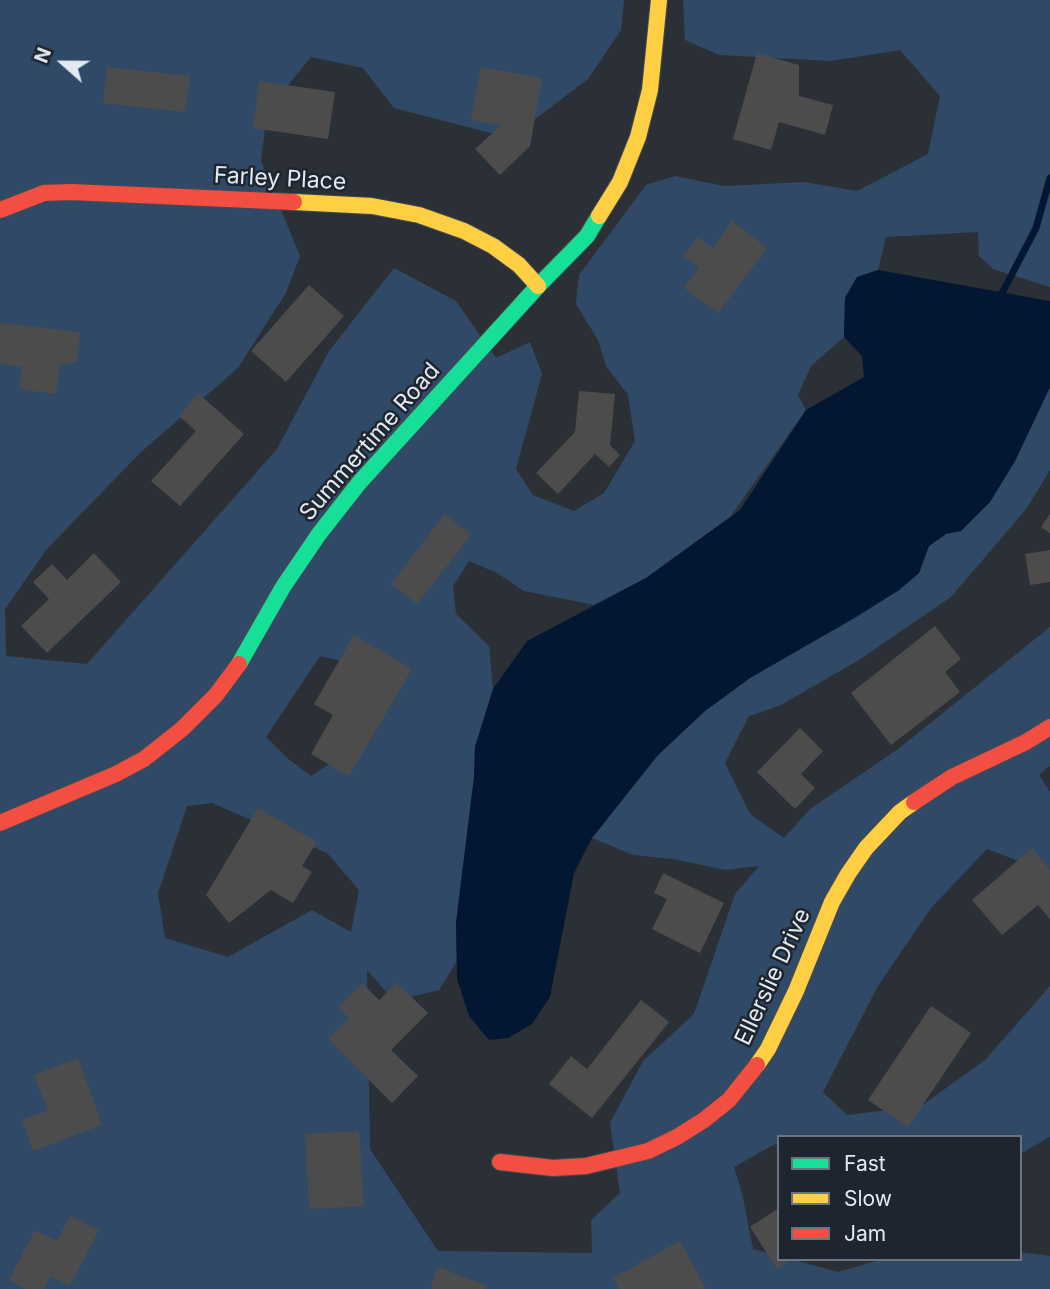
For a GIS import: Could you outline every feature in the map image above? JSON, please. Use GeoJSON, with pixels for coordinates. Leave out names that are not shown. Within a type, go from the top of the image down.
{"type":"FeatureCollection","features":[{"type":"Feature","properties":{"kind":"street","name":"Summertime Road"},"geometry":{"type":"LineString","coordinates":[[0,823],[116,774],[144,759],[182,729],[216,695],[246,657],[283,587],[319,534],[359,483],[587,236],[620,182],[638,137],[650,90],[659,0]]}},
{"type":"Feature","properties":{"kind":"street","name":"Farley Place"},"geometry":{"type":"LineString","coordinates":[[0,210],[44,193],[71,192],[372,206],[419,215],[464,232],[493,246],[519,265],[538,286]]}},
{"type":"Feature","properties":{"kind":"street","name":"Ellerslie Drive"},"geometry":{"type":"LineString","coordinates":[[500,1162],[553,1168],[586,1166],[617,1160],[648,1151],[704,1120],[729,1100],[750,1076],[768,1049],[796,991],[832,902],[866,848],[900,812],[925,793],[952,776],[1026,742],[1050,727]]}},
{"type":"Feature","properties":{"kind":"shaded area"},"geometry":{"type":"Polygon","coordinates":[[[0,0],[624,0],[621,30],[588,79],[510,138],[394,108],[363,68],[311,57],[267,111],[261,161],[300,256],[286,293],[238,368],[140,453],[47,549],[5,609],[6,656],[87,664],[277,449],[329,351],[394,268],[456,301],[496,358],[530,342],[542,374],[516,469],[533,495],[574,511],[604,493],[635,441],[628,395],[606,366],[598,340],[576,304],[579,275],[646,185],[675,176],[724,186],[804,182],[857,191],[928,154],[940,96],[900,50],[831,61],[719,55],[685,40],[683,0],[1050,0],[1050,287],[993,269],[979,256],[978,232],[886,237],[878,270],[857,277],[845,298],[844,337],[811,366],[798,395],[806,410],[730,517],[646,578],[594,605],[524,591],[497,573],[469,561],[453,586],[456,614],[489,646],[493,689],[475,747],[474,777],[456,923],[457,961],[439,990],[394,1001],[367,970],[370,1149],[438,1251],[592,1253],[591,1220],[620,1193],[610,1123],[643,1061],[694,1014],[735,894],[759,866],[725,870],[673,859],[633,855],[592,838],[658,755],[705,711],[750,678],[899,590],[919,573],[929,546],[946,534],[961,531],[990,502],[1015,461],[1050,387],[1050,470],[1027,508],[951,597],[859,660],[779,706],[749,716],[725,763],[750,814],[784,838],[810,809],[898,749],[1050,627],[1050,766],[1039,775],[1050,792],[1050,873],[987,849],[931,908],[878,986],[823,1092],[847,1115],[921,1106],[985,1060],[1050,986],[1050,1137],[1022,1153],[1022,1135],[777,1135],[777,1144],[734,1167],[753,1249],[777,1255],[777,1261],[798,1261],[838,1272],[876,1261],[1022,1261],[1022,1252],[1050,1256],[1050,1289],[0,1289],[0,0]],[[320,656],[266,737],[287,758],[311,776],[354,748],[362,666],[320,656]],[[212,803],[187,806],[158,893],[165,938],[228,957],[312,910],[351,932],[359,890],[327,853],[212,803]]]}},
{"type":"Feature","properties":{"kind":"shaded area"},"geometry":{"type":"Polygon","coordinates":[[[878,270],[1050,301],[1050,387],[1015,461],[990,502],[961,531],[946,534],[929,546],[919,573],[899,590],[750,678],[705,711],[658,755],[592,838],[574,873],[550,997],[532,1024],[508,1038],[489,1040],[469,1016],[457,979],[456,923],[474,777],[475,747],[493,689],[527,641],[646,578],[740,510],[806,410],[864,377],[862,356],[844,337],[845,298],[857,277],[878,270]]]}},
{"type":"Feature","properties":{"kind":"building"},"geometry":{"type":"Polygon","coordinates":[[[757,53],[799,65],[799,96],[833,105],[825,135],[779,122],[771,150],[733,139],[757,53]]]}},
{"type":"Feature","properties":{"kind":"building"},"geometry":{"type":"Polygon","coordinates":[[[107,67],[190,76],[185,112],[103,103],[107,67]]]}},
{"type":"Feature","properties":{"kind":"building"},"geometry":{"type":"Polygon","coordinates":[[[481,67],[542,78],[530,146],[500,175],[475,149],[501,125],[471,120],[481,67]]]}},
{"type":"Feature","properties":{"kind":"building"},"geometry":{"type":"Polygon","coordinates":[[[259,81],[335,92],[328,139],[253,128],[259,81]]]}},
{"type":"Feature","properties":{"kind":"building"},"geometry":{"type":"Polygon","coordinates":[[[732,221],[767,248],[718,313],[684,288],[699,268],[683,256],[698,237],[713,248],[732,221]]]}},
{"type":"Feature","properties":{"kind":"building"},"geometry":{"type":"Polygon","coordinates":[[[309,285],[344,316],[286,382],[251,351],[309,285]]]}},
{"type":"Feature","properties":{"kind":"building"},"geometry":{"type":"Polygon","coordinates":[[[0,323],[80,332],[77,362],[60,366],[56,394],[19,389],[22,367],[0,364],[0,323]]]}},
{"type":"Feature","properties":{"kind":"building"},"geometry":{"type":"Polygon","coordinates":[[[579,391],[615,394],[610,445],[620,455],[609,467],[595,454],[558,494],[536,473],[575,432],[579,391]]]}},
{"type":"Feature","properties":{"kind":"building"},"geometry":{"type":"Polygon","coordinates":[[[198,393],[244,434],[180,506],[151,481],[196,431],[179,416],[198,393]]]}},
{"type":"Feature","properties":{"kind":"building"},"geometry":{"type":"Polygon","coordinates":[[[445,514],[471,535],[417,604],[391,584],[445,514]]]}},
{"type":"Feature","properties":{"kind":"building"},"geometry":{"type":"Polygon","coordinates":[[[1050,514],[1050,533],[1041,527],[1050,514]]]}},
{"type":"Feature","properties":{"kind":"building"},"geometry":{"type":"Polygon","coordinates":[[[1050,550],[1050,582],[1030,585],[1025,554],[1050,550]]]}},
{"type":"Feature","properties":{"kind":"building"},"geometry":{"type":"Polygon","coordinates":[[[94,553],[121,582],[47,653],[21,626],[49,599],[33,582],[52,564],[67,580],[94,553]]]}},
{"type":"Feature","properties":{"kind":"building"},"geometry":{"type":"Polygon","coordinates":[[[935,626],[961,659],[945,672],[960,692],[891,745],[851,693],[935,626]]]}},
{"type":"Feature","properties":{"kind":"building"},"geometry":{"type":"Polygon","coordinates":[[[354,635],[412,669],[349,776],[311,754],[333,715],[314,704],[354,635]]]}},
{"type":"Feature","properties":{"kind":"building"},"geometry":{"type":"Polygon","coordinates":[[[800,728],[823,751],[801,774],[815,788],[795,809],[757,772],[800,728]]]}},
{"type":"Feature","properties":{"kind":"building"},"geometry":{"type":"Polygon","coordinates":[[[258,808],[317,842],[302,866],[312,872],[293,903],[271,890],[229,923],[206,895],[258,808]]]}},
{"type":"Feature","properties":{"kind":"building"},"geometry":{"type":"Polygon","coordinates":[[[1032,848],[1050,870],[1050,919],[1038,905],[1002,935],[972,900],[1032,848]]]}},
{"type":"Feature","properties":{"kind":"building"},"geometry":{"type":"Polygon","coordinates":[[[663,873],[724,903],[700,953],[652,929],[667,899],[654,893],[663,873]]]}},
{"type":"Feature","properties":{"kind":"building"},"geometry":{"type":"Polygon","coordinates":[[[362,983],[379,1000],[397,983],[428,1013],[391,1050],[418,1076],[392,1103],[328,1039],[349,1018],[338,1007],[362,983]]]}},
{"type":"Feature","properties":{"kind":"building"},"geometry":{"type":"Polygon","coordinates":[[[641,1000],[669,1022],[592,1118],[549,1084],[571,1056],[587,1069],[641,1000]]]}},
{"type":"Feature","properties":{"kind":"building"},"geometry":{"type":"Polygon","coordinates":[[[931,1006],[971,1033],[908,1127],[868,1100],[931,1006]]]}},
{"type":"Feature","properties":{"kind":"building"},"geometry":{"type":"Polygon","coordinates":[[[78,1058],[102,1125],[33,1151],[22,1120],[48,1110],[34,1075],[78,1058]]]}},
{"type":"Feature","properties":{"kind":"building"},"geometry":{"type":"Polygon","coordinates":[[[359,1131],[364,1206],[309,1209],[305,1134],[359,1131]]]}},
{"type":"Feature","properties":{"kind":"building"},"geometry":{"type":"Polygon","coordinates":[[[777,1209],[777,1261],[788,1261],[777,1269],[750,1227],[777,1209]]]}},
{"type":"Feature","properties":{"kind":"building"},"geometry":{"type":"Polygon","coordinates":[[[70,1216],[99,1230],[70,1286],[51,1276],[44,1289],[26,1289],[9,1280],[35,1230],[57,1241],[70,1216]]]}},
{"type":"Feature","properties":{"kind":"building"},"geometry":{"type":"Polygon","coordinates":[[[680,1241],[706,1289],[619,1289],[613,1278],[680,1241]]]}},
{"type":"Feature","properties":{"kind":"building"},"geometry":{"type":"Polygon","coordinates":[[[438,1267],[487,1286],[486,1289],[430,1289],[438,1267]]]}},
{"type":"Feature","properties":{"kind":"waterway"},"geometry":{"type":"LineString","coordinates":[[999,299],[1036,228],[1050,178]]}},
{"type":"Feature","properties":{"kind":"traffic: fast"},"geometry":{"type":"LineString","coordinates":[[239,664],[283,587],[319,534],[359,483],[587,236],[599,216]]}},
{"type":"Feature","properties":{"kind":"traffic: slow"},"geometry":{"type":"LineString","coordinates":[[599,216],[620,182],[638,137],[650,90],[659,0]]}},
{"type":"Feature","properties":{"kind":"traffic: slow"},"geometry":{"type":"LineString","coordinates":[[294,202],[372,206],[419,215],[464,231],[493,246],[519,265],[538,286]]}},
{"type":"Feature","properties":{"kind":"traffic: slow"},"geometry":{"type":"LineString","coordinates":[[757,1065],[768,1049],[796,991],[832,902],[848,874],[866,848],[900,812],[914,802]]}},
{"type":"Feature","properties":{"kind":"traffic: jam"},"geometry":{"type":"LineString","coordinates":[[0,210],[44,193],[71,192],[294,202]]}},
{"type":"Feature","properties":{"kind":"traffic: jam"},"geometry":{"type":"LineString","coordinates":[[0,823],[116,774],[144,759],[182,729],[216,695],[239,664]]}},
{"type":"Feature","properties":{"kind":"traffic: jam"},"geometry":{"type":"LineString","coordinates":[[914,802],[952,777],[1026,742],[1050,727]]}},
{"type":"Feature","properties":{"kind":"traffic: jam"},"geometry":{"type":"LineString","coordinates":[[500,1162],[553,1168],[586,1166],[648,1151],[704,1120],[729,1100],[757,1065]]}}]}
